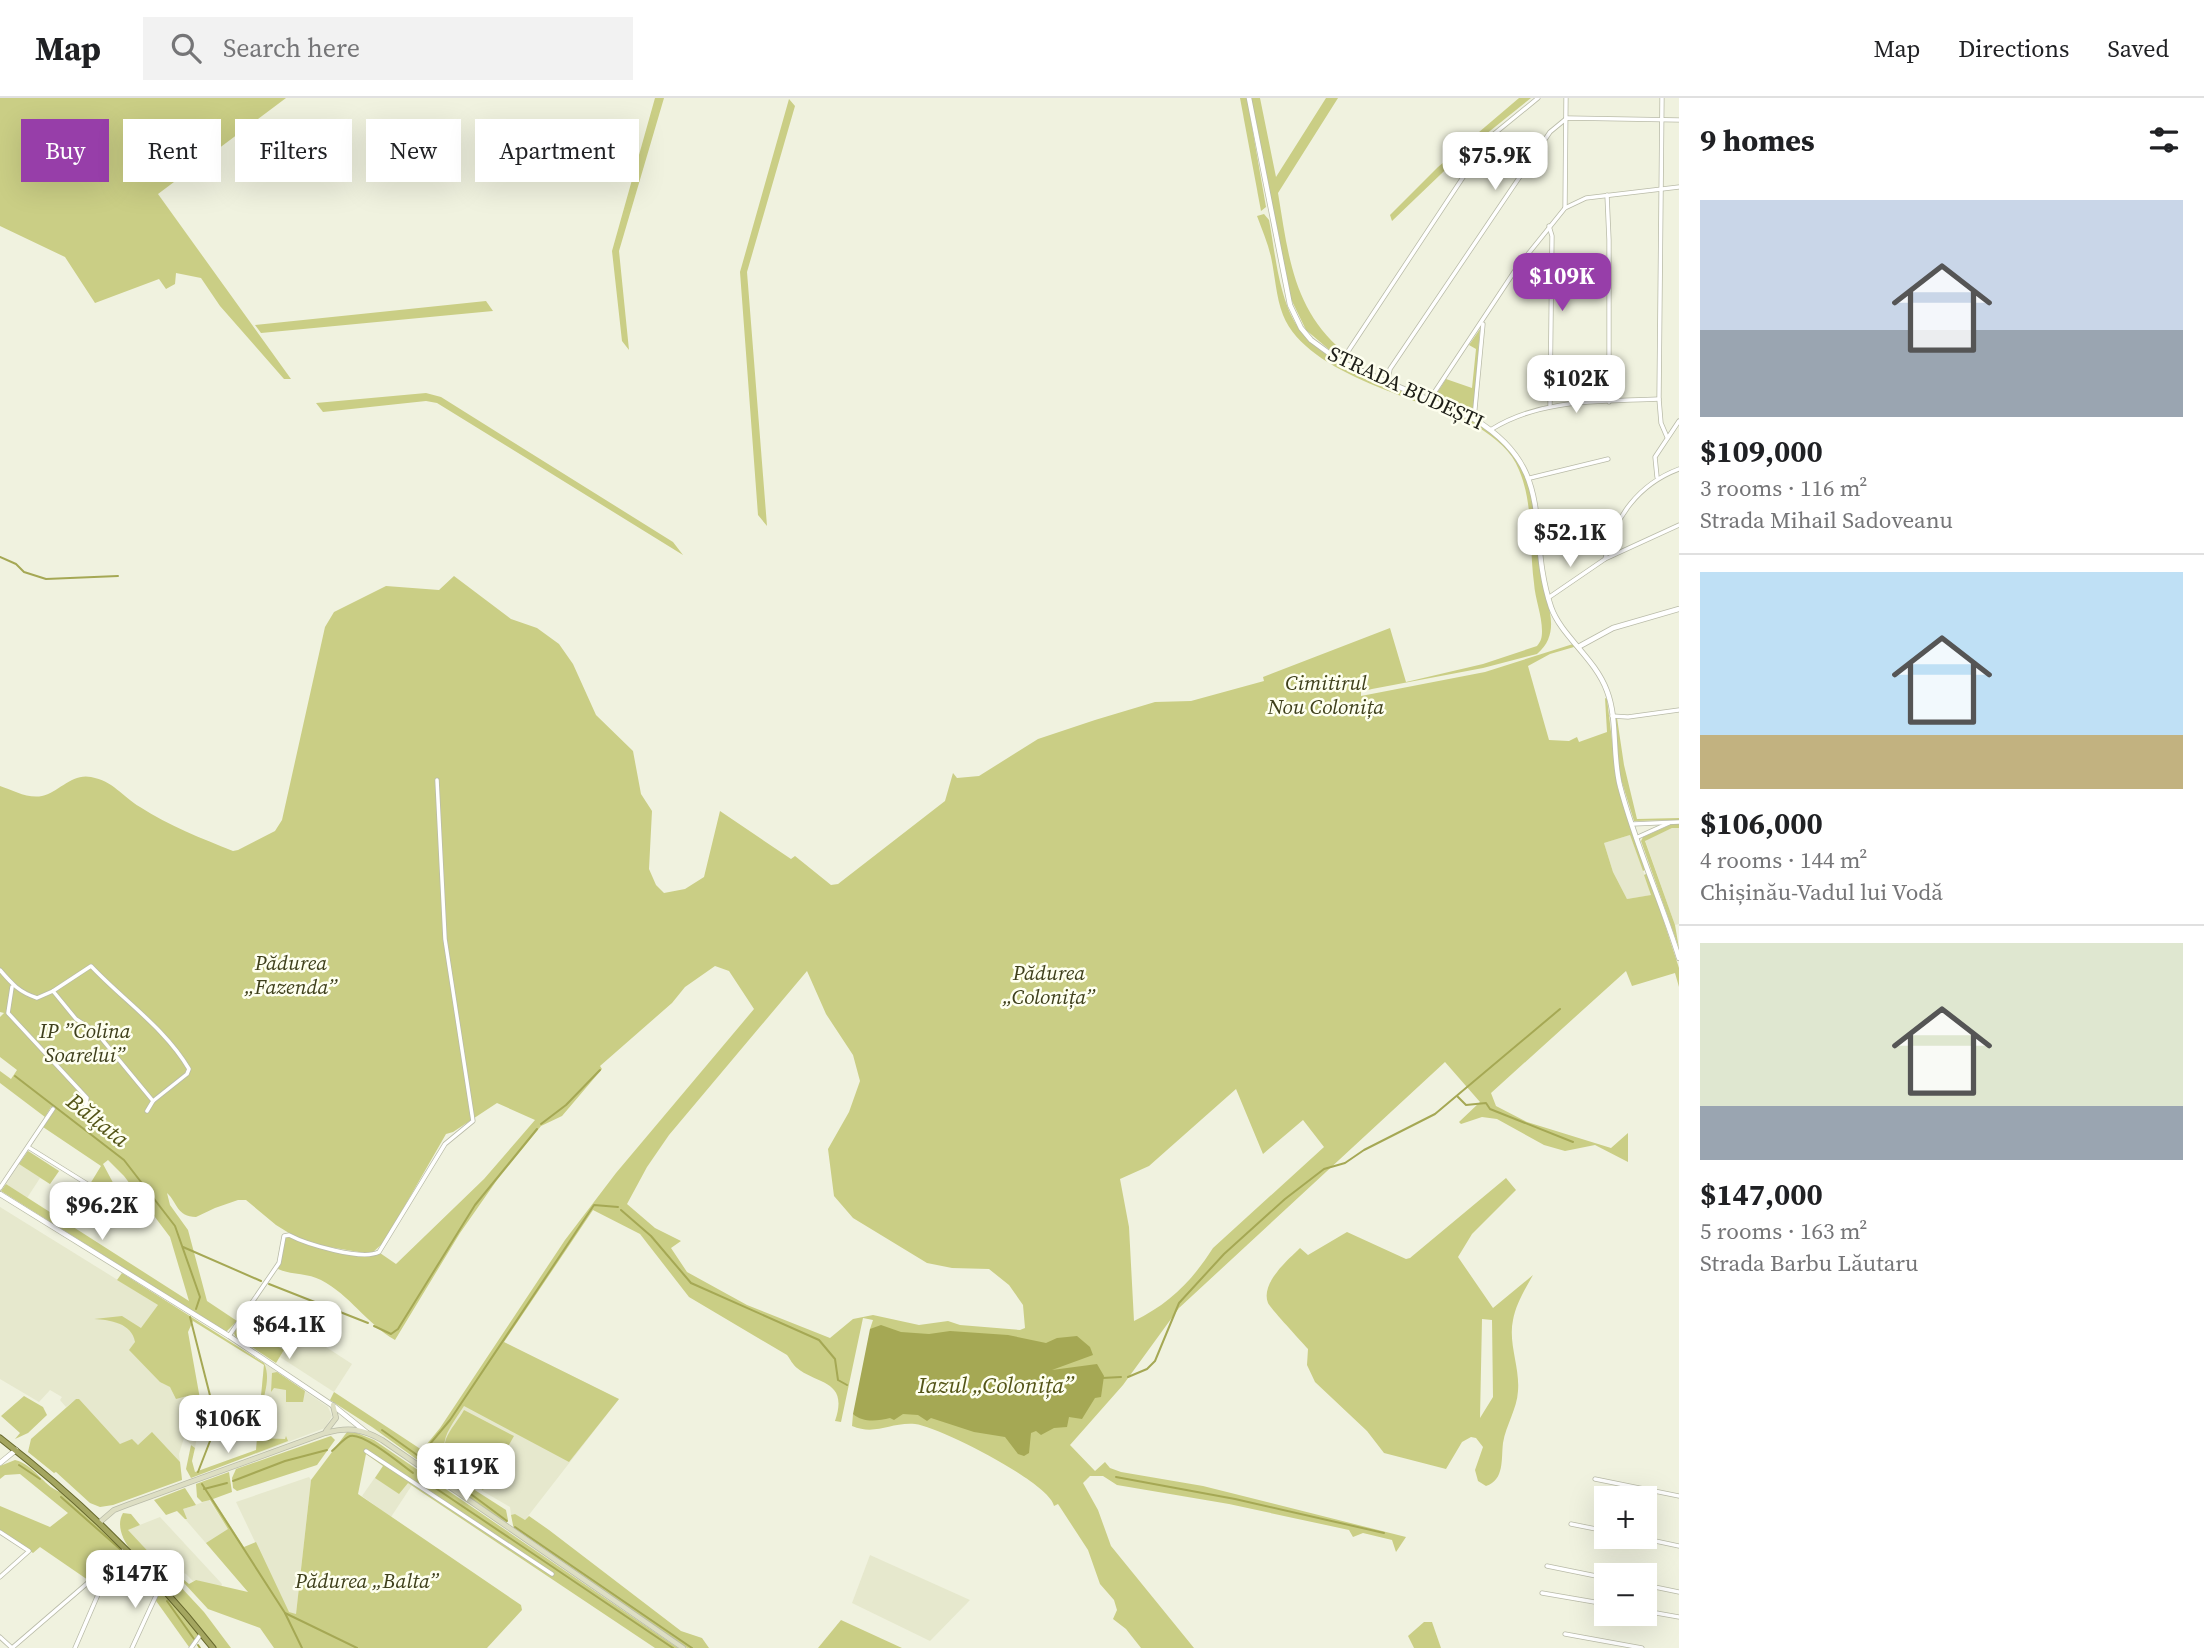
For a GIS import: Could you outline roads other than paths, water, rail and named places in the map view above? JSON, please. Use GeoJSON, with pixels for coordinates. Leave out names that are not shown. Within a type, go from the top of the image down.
{"type":"FeatureCollection","features":[{"type":"Feature","properties":{"kind":"highway"},"geometry":{"type":"LineString","coordinates":[[0,1438],[126,1547],[213,1648]]}},
{"type":"Feature","properties":{"kind":"main road"},"geometry":{"type":"LineString","coordinates":[[325,1433],[335,1421],[333,1405]]}},
{"type":"Feature","properties":{"kind":"main road"},"geometry":{"type":"LineString","coordinates":[[100,1522],[114,1510],[127,1505],[325,1433],[351,1427],[366,1432],[411,1461],[683,1648]]}},
{"type":"Feature","properties":{"kind":"street","name":"STRADA BUDEȘTI"},"geometry":{"type":"LineString","coordinates":[[1249,98],[1286,291],[1301,328],[1317,345],[1340,362],[1430,399],[1492,429],[1518,458],[1530,478],[1548,598],[1558,622],[1580,646],[1605,686],[1612,716],[1619,779],[1679,958]]}},
{"type":"Feature","properties":{"kind":"street"},"geometry":{"type":"LineString","coordinates":[[1340,362],[1489,138],[1538,98]]}},
{"type":"Feature","properties":{"kind":"street"},"geometry":{"type":"LineString","coordinates":[[1565,208],[1566,98]]}},
{"type":"Feature","properties":{"kind":"street"},"geometry":{"type":"LineString","coordinates":[[1662,98],[1659,399],[1661,423],[1667,437]]}},
{"type":"Feature","properties":{"kind":"street"},"geometry":{"type":"LineString","coordinates":[[1388,383],[1390,369],[1550,132],[1567,118],[1679,120]]}},
{"type":"Feature","properties":{"kind":"street"},"geometry":{"type":"LineString","coordinates":[[1430,399],[1516,269],[1565,208],[1586,198],[1679,187]]}},
{"type":"Feature","properties":{"kind":"street"},"geometry":{"type":"LineString","coordinates":[[1607,195],[1609,402]]}},
{"type":"Feature","properties":{"kind":"street"},"geometry":{"type":"LineString","coordinates":[[1549,226],[1552,236],[1549,405]]}},
{"type":"Feature","properties":{"kind":"street"},"geometry":{"type":"LineString","coordinates":[[1474,419],[1483,322]]}},
{"type":"Feature","properties":{"kind":"street"},"geometry":{"type":"LineString","coordinates":[[1492,429],[1507,420],[1549,405],[1659,399]]}},
{"type":"Feature","properties":{"kind":"street"},"geometry":{"type":"LineString","coordinates":[[1657,477],[1655,457],[1679,421]]}},
{"type":"Feature","properties":{"kind":"street"},"geometry":{"type":"LineString","coordinates":[[1530,478],[1608,459]]}},
{"type":"Feature","properties":{"kind":"street"},"geometry":{"type":"LineString","coordinates":[[1605,559],[1615,524],[1657,477],[1679,469]]}},
{"type":"Feature","properties":{"kind":"street"},"geometry":{"type":"LineString","coordinates":[[1548,598],[1605,559],[1679,525]]}},
{"type":"Feature","properties":{"kind":"street"},"geometry":{"type":"LineString","coordinates":[[1580,646],[1613,628],[1679,609]]}},
{"type":"Feature","properties":{"kind":"street"},"geometry":{"type":"LineString","coordinates":[[1612,716],[1628,717],[1679,710]]}},
{"type":"Feature","properties":{"kind":"street"},"geometry":{"type":"LineString","coordinates":[[229,1336],[279,1263],[284,1236],[289,1235],[305,1244],[363,1256],[379,1252],[445,1144],[473,1121],[447,960],[437,780]]}},
{"type":"Feature","properties":{"kind":"street"},"geometry":{"type":"LineString","coordinates":[[1638,837],[1670,822]]}},
{"type":"Feature","properties":{"kind":"street"},"geometry":{"type":"LineString","coordinates":[[1633,824],[1679,822]]}},
{"type":"Feature","properties":{"kind":"street"},"geometry":{"type":"LineString","coordinates":[[0,970],[12,986],[37,998],[91,966],[118,995],[148,1020],[189,1069],[187,1074],[153,1101],[147,1111]]}},
{"type":"Feature","properties":{"kind":"street"},"geometry":{"type":"LineString","coordinates":[[12,986],[8,1013],[87,1098],[85,1109]]}},
{"type":"Feature","properties":{"kind":"street"},"geometry":{"type":"LineString","coordinates":[[52,991],[76,1019],[96,1032],[153,1101]]}},
{"type":"Feature","properties":{"kind":"street"},"geometry":{"type":"LineString","coordinates":[[0,1188],[53,1109]]}},
{"type":"Feature","properties":{"kind":"street"},"geometry":{"type":"LineString","coordinates":[[28,1147],[113,1200]]}},
{"type":"Feature","properties":{"kind":"street"},"geometry":{"type":"LineString","coordinates":[[0,1194],[229,1336],[333,1405],[366,1432]]}},
{"type":"Feature","properties":{"kind":"street"},"geometry":{"type":"LineString","coordinates":[[0,1463],[16,1450]]}},
{"type":"Feature","properties":{"kind":"street"},"geometry":{"type":"LineString","coordinates":[[366,1451],[552,1574]]}},
{"type":"Feature","properties":{"kind":"street"},"geometry":{"type":"LineString","coordinates":[[1595,1479],[1679,1496]]}},
{"type":"Feature","properties":{"kind":"street"},"geometry":{"type":"LineString","coordinates":[[1571,1524],[1594,1529]]}},
{"type":"Feature","properties":{"kind":"street"},"geometry":{"type":"LineString","coordinates":[[0,1532],[29,1551],[0,1577]]}},
{"type":"Feature","properties":{"kind":"street"},"geometry":{"type":"LineString","coordinates":[[1657,1541],[1679,1546]]}},
{"type":"Feature","properties":{"kind":"street"},"geometry":{"type":"LineString","coordinates":[[0,1636],[12,1648],[126,1547]]}},
{"type":"Feature","properties":{"kind":"street"},"geometry":{"type":"LineString","coordinates":[[1547,1566],[1594,1576]]}},
{"type":"Feature","properties":{"kind":"street"},"geometry":{"type":"LineString","coordinates":[[75,1648],[103,1583],[105,1568]]}},
{"type":"Feature","properties":{"kind":"street"},"geometry":{"type":"LineString","coordinates":[[132,1648],[154,1594],[161,1585]]}},
{"type":"Feature","properties":{"kind":"street"},"geometry":{"type":"LineString","coordinates":[[1657,1587],[1679,1592]]}},
{"type":"Feature","properties":{"kind":"street"},"geometry":{"type":"LineString","coordinates":[[1542,1593],[1594,1602]]}},
{"type":"Feature","properties":{"kind":"street"},"geometry":{"type":"LineString","coordinates":[[1657,1613],[1679,1617]]}},
{"type":"Feature","properties":{"kind":"street"},"geometry":{"type":"LineString","coordinates":[[191,1648],[201,1634]]}},
{"type":"Feature","properties":{"kind":"street"},"geometry":{"type":"LineString","coordinates":[[1566,1634],[1642,1648]]}},
{"type":"Feature","properties":{"kind":"water","name":"Iazul „Colonița”"},"geometry":{"type":"Polygon","coordinates":[[[881,1325],[901,1332],[929,1334],[950,1331],[1008,1335],[1046,1343],[1057,1338],[1077,1336],[1090,1347],[1093,1355],[1052,1370],[1097,1364],[1104,1376],[1101,1397],[1095,1398],[1082,1419],[1069,1417],[1067,1427],[1054,1428],[1041,1435],[1036,1431],[1031,1433],[1029,1453],[1024,1456],[1018,1454],[1005,1437],[974,1432],[931,1418],[927,1421],[918,1415],[903,1414],[894,1420],[861,1419],[853,1414],[870,1329],[881,1325]]]}},
{"type":"Feature","properties":{"kind":"waterway"},"geometry":{"type":"LineString","coordinates":[[0,557],[16,564],[24,572],[46,579],[118,576]]}},
{"type":"Feature","properties":{"kind":"waterway"},"geometry":{"type":"LineString","coordinates":[[1128,1377],[1147,1369],[1155,1361],[1179,1303],[1224,1254],[1285,1199],[1324,1169],[1345,1163],[1364,1150],[1435,1114],[1560,1009]]}},
{"type":"Feature","properties":{"kind":"waterway","name":"Bălţata"},"geometry":{"type":"LineString","coordinates":[[541,1124],[566,1105],[600,1070]]}},
{"type":"Feature","properties":{"kind":"waterway","name":"Bălţata"},"geometry":{"type":"LineString","coordinates":[[15,1076],[124,1160],[175,1226],[200,1297],[196,1309]]}},
{"type":"Feature","properties":{"kind":"waterway"},"geometry":{"type":"LineString","coordinates":[[1457,1096],[1466,1105],[1486,1103],[1490,1109],[1573,1142]]}},
{"type":"Feature","properties":{"kind":"waterway","name":"Bălţata"},"geometry":{"type":"LineString","coordinates":[[374,1326],[391,1334],[398,1329],[475,1205],[537,1129]]}},
{"type":"Feature","properties":{"kind":"waterway"},"geometry":{"type":"LineString","coordinates":[[419,1457],[450,1420],[594,1205],[618,1207]]}},
{"type":"Feature","properties":{"kind":"waterway"},"geometry":{"type":"LineString","coordinates":[[621,1210],[651,1236],[691,1283],[819,1340],[835,1359],[838,1380],[847,1385]]}},
{"type":"Feature","properties":{"kind":"waterway","name":"Bălţata"},"geometry":{"type":"LineString","coordinates":[[183,1247],[261,1281]]}},
{"type":"Feature","properties":{"kind":"waterway","name":"Bălţata"},"geometry":{"type":"LineString","coordinates":[[269,1284],[368,1323]]}},
{"type":"Feature","properties":{"kind":"waterway"},"geometry":{"type":"LineString","coordinates":[[190,1317],[217,1423],[198,1472]]}},
{"type":"Feature","properties":{"kind":"waterway"},"geometry":{"type":"LineString","coordinates":[[1102,1378],[1121,1377]]}},
{"type":"Feature","properties":{"kind":"waterway"},"geometry":{"type":"LineString","coordinates":[[382,1430],[445,1475]]}},
{"type":"Feature","properties":{"kind":"waterway"},"geometry":{"type":"LineString","coordinates":[[332,1451],[348,1437],[356,1436],[373,1444],[413,1473]]}},
{"type":"Feature","properties":{"kind":"waterway"},"geometry":{"type":"LineString","coordinates":[[233,1481],[285,1461],[327,1450]]}},
{"type":"Feature","properties":{"kind":"waterway"},"geometry":{"type":"LineString","coordinates":[[19,1465],[40,1479]]}},
{"type":"Feature","properties":{"kind":"waterway"},"geometry":{"type":"LineString","coordinates":[[419,1477],[673,1648]]}},
{"type":"Feature","properties":{"kind":"waterway"},"geometry":{"type":"LineString","coordinates":[[1116,1477],[1235,1499],[1384,1533]]}},
{"type":"Feature","properties":{"kind":"waterway"},"geometry":{"type":"LineString","coordinates":[[452,1480],[507,1521]]}},
{"type":"Feature","properties":{"kind":"waterway"},"geometry":{"type":"LineString","coordinates":[[204,1489],[227,1483]]}},
{"type":"Feature","properties":{"kind":"waterway"},"geometry":{"type":"LineString","coordinates":[[202,1484],[285,1613],[302,1648]]}},
{"type":"Feature","properties":{"kind":"waterway"},"geometry":{"type":"LineString","coordinates":[[61,1497],[120,1549]]}},
{"type":"Feature","properties":{"kind":"waterway"},"geometry":{"type":"LineString","coordinates":[[515,1527],[692,1648]]}},
{"type":"Feature","properties":{"kind":"waterway"},"geometry":{"type":"LineString","coordinates":[[125,1554],[131,1561]]}},
{"type":"Feature","properties":{"kind":"waterway"},"geometry":{"type":"LineString","coordinates":[[167,1601],[194,1639]]}},
{"type":"Feature","properties":{"kind":"waterway"},"geometry":{"type":"LineString","coordinates":[[285,1613],[357,1648]]}},
{"type":"Feature","properties":{"kind":"park label","name":"Cimitirul Nou Colonița"},"geometry":{"type":"Point","coordinates":[1326,695]}},
{"type":"Feature","properties":{"kind":"park label","name":"Pădurea „Fazenda”"},"geometry":{"type":"Point","coordinates":[291,975]}},
{"type":"Feature","properties":{"kind":"park label","name":"Pădurea „Colonița”"},"geometry":{"type":"Point","coordinates":[1049,985]}},
{"type":"Feature","properties":{"kind":"park label","name":"IP ”Colina Soarelui”"},"geometry":{"type":"Point","coordinates":[85,1043]}},
{"type":"Feature","properties":{"kind":"park label","name":"Pădurea „Balta”"},"geometry":{"type":"Point","coordinates":[367,1581]}}]}
